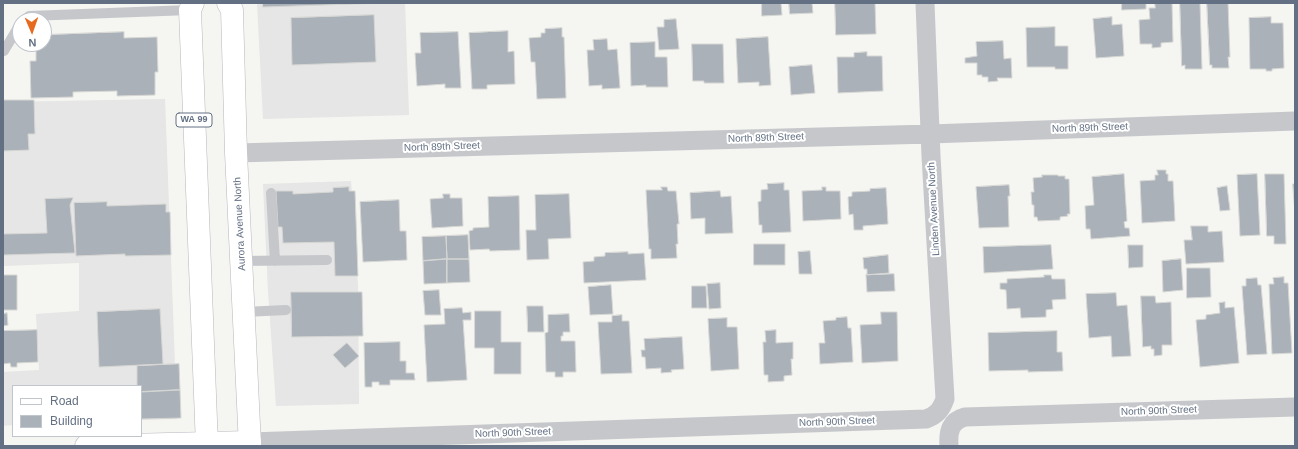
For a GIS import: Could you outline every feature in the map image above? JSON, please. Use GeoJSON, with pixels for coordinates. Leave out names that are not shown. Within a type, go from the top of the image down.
{"type":"FeatureCollection","features":[{"type":"Feature","properties":{"kind":"main road","name":"Aurora Avenue North"},"geometry":{"type":"LineString","coordinates":[[228,3],[232,10],[236,153],[250,444]]}},
{"type":"Feature","properties":{"kind":"main road","name":"WA 99"},"geometry":{"type":"LineString","coordinates":[[192,6],[207,444]]}},
{"type":"Feature","properties":{"kind":"main road","name":"North 90th Street"},"geometry":{"type":"LineString","coordinates":[[86,446],[250,444]]}},
{"type":"Feature","properties":{"kind":"street","name":"Linden Avenue North"},"geometry":{"type":"LineString","coordinates":[[925,3],[930,134],[946,418],[949,429],[949,446]]}},
{"type":"Feature","properties":{"kind":"street","name":"North 89th Street"},"geometry":{"type":"LineString","coordinates":[[236,153],[930,134],[1295,121]]}},
{"type":"Feature","properties":{"kind":"street","name":"North 90th Street"},"geometry":{"type":"LineString","coordinates":[[250,444],[924,419],[934,416],[959,419],[973,417],[1295,407]]}},
{"type":"Feature","properties":{"kind":"lane"},"geometry":{"type":"LineString","coordinates":[[52,15],[192,6]]}},
{"type":"Feature","properties":{"kind":"lane"},"geometry":{"type":"LineString","coordinates":[[4,51],[12,38]]}},
{"type":"Feature","properties":{"kind":"lane"},"geometry":{"type":"LineString","coordinates":[[271,193],[275,261]]}},
{"type":"Feature","properties":{"kind":"lane"},"geometry":{"type":"LineString","coordinates":[[241,262],[327,260]]}},
{"type":"Feature","properties":{"kind":"lane"},"geometry":{"type":"LineString","coordinates":[[244,312],[286,310]]}},
{"type":"Feature","properties":{"kind":"shaded area"},"geometry":{"type":"Polygon","coordinates":[[[257,3],[405,3],[409,115],[263,119],[257,3]]]}},
{"type":"Feature","properties":{"kind":"shaded area"},"geometry":{"type":"Polygon","coordinates":[[[165,99],[177,419],[142,420],[142,385],[12,385],[12,425],[3,426],[3,372],[39,370],[36,314],[79,311],[79,263],[3,266],[3,102],[165,99]]]}},
{"type":"Feature","properties":{"kind":"shaded area"},"geometry":{"type":"Polygon","coordinates":[[[351,181],[358,286],[359,404],[276,406],[268,291],[263,184],[351,181]]]}},
{"type":"Feature","properties":{"kind":"building"},"geometry":{"type":"Polygon","coordinates":[[[263,3],[385,3],[263,7],[263,3]]]}},
{"type":"Feature","properties":{"kind":"building"},"geometry":{"type":"Polygon","coordinates":[[[762,3],[781,3],[782,15],[762,16],[762,3]]]}},
{"type":"Feature","properties":{"kind":"building"},"geometry":{"type":"Polygon","coordinates":[[[789,3],[812,3],[813,13],[790,14],[789,3]]]}},
{"type":"Feature","properties":{"kind":"building"},"geometry":{"type":"Polygon","coordinates":[[[835,3],[875,3],[876,34],[836,35],[835,3]]]}},
{"type":"Feature","properties":{"kind":"building"},"geometry":{"type":"Polygon","coordinates":[[[1122,3],[1146,3],[1146,9],[1122,10],[1122,3]]]}},
{"type":"Feature","properties":{"kind":"building"},"geometry":{"type":"Polygon","coordinates":[[[1155,3],[1172,3],[1173,42],[1161,43],[1161,47],[1152,48],[1152,44],[1140,44],[1139,20],[1150,19],[1149,8],[1155,8],[1155,3]]]}},
{"type":"Feature","properties":{"kind":"building"},"geometry":{"type":"Polygon","coordinates":[[[1180,3],[1200,3],[1202,69],[1185,69],[1185,65],[1182,66],[1180,3]]]}},
{"type":"Feature","properties":{"kind":"building"},"geometry":{"type":"Polygon","coordinates":[[[1207,3],[1228,3],[1229,68],[1212,68],[1212,65],[1210,65],[1207,3]]]}},
{"type":"Feature","properties":{"kind":"building"},"geometry":{"type":"Polygon","coordinates":[[[374,15],[376,62],[292,65],[291,18],[374,15]]]}},
{"type":"Feature","properties":{"kind":"building"},"geometry":{"type":"Polygon","coordinates":[[[1112,17],[1112,25],[1122,24],[1124,56],[1096,58],[1093,19],[1112,17]]]}},
{"type":"Feature","properties":{"kind":"building"},"geometry":{"type":"Polygon","coordinates":[[[1271,17],[1271,23],[1283,23],[1284,68],[1272,69],[1272,71],[1266,71],[1266,69],[1250,69],[1249,18],[1271,17]]]}},
{"type":"Feature","properties":{"kind":"building"},"geometry":{"type":"Polygon","coordinates":[[[676,19],[679,49],[659,50],[657,27],[664,27],[664,20],[676,19]]]}},
{"type":"Feature","properties":{"kind":"building"},"geometry":{"type":"Polygon","coordinates":[[[1055,27],[1055,46],[1068,46],[1068,69],[1055,69],[1055,67],[1027,67],[1026,28],[1055,27]]]}},
{"type":"Feature","properties":{"kind":"building"},"geometry":{"type":"Polygon","coordinates":[[[562,28],[562,37],[564,37],[566,98],[537,99],[535,62],[531,62],[529,38],[541,37],[541,33],[545,33],[545,29],[562,28]]]}},
{"type":"Feature","properties":{"kind":"building"},"geometry":{"type":"Polygon","coordinates":[[[508,31],[508,52],[514,51],[515,84],[487,85],[487,89],[472,89],[469,33],[508,31]]]}},
{"type":"Feature","properties":{"kind":"building"},"geometry":{"type":"Polygon","coordinates":[[[124,32],[124,38],[157,37],[158,72],[155,72],[155,95],[117,96],[117,91],[73,92],[73,97],[31,98],[30,61],[36,61],[36,52],[52,52],[52,35],[124,32]]]}},
{"type":"Feature","properties":{"kind":"building"},"geometry":{"type":"Polygon","coordinates":[[[458,32],[461,88],[445,88],[445,84],[417,86],[415,53],[421,53],[420,33],[458,32]]]}},
{"type":"Feature","properties":{"kind":"building"},"geometry":{"type":"Polygon","coordinates":[[[768,37],[771,85],[759,86],[759,82],[738,83],[736,39],[768,37]]]}},
{"type":"Feature","properties":{"kind":"building"},"geometry":{"type":"Polygon","coordinates":[[[607,39],[608,50],[617,49],[620,88],[602,89],[602,85],[589,86],[587,50],[594,50],[593,40],[607,39]]]}},
{"type":"Feature","properties":{"kind":"building"},"geometry":{"type":"Polygon","coordinates":[[[1003,41],[1004,59],[1011,58],[1012,78],[997,78],[998,81],[988,82],[988,77],[977,75],[977,63],[965,63],[965,58],[977,56],[976,42],[1003,41]]]}},
{"type":"Feature","properties":{"kind":"building"},"geometry":{"type":"Polygon","coordinates":[[[655,42],[655,57],[667,57],[668,87],[646,87],[646,85],[631,86],[630,43],[655,42]]]}},
{"type":"Feature","properties":{"kind":"building"},"geometry":{"type":"Polygon","coordinates":[[[692,44],[723,44],[724,83],[704,83],[704,81],[693,81],[692,44]]]}},
{"type":"Feature","properties":{"kind":"building"},"geometry":{"type":"Polygon","coordinates":[[[867,52],[867,56],[882,56],[883,91],[838,93],[837,57],[854,57],[854,53],[867,52]]]}},
{"type":"Feature","properties":{"kind":"building"},"geometry":{"type":"Polygon","coordinates":[[[812,65],[815,93],[791,95],[789,67],[812,65]]]}},
{"type":"Feature","properties":{"kind":"building"},"geometry":{"type":"Polygon","coordinates":[[[3,100],[34,100],[35,134],[28,134],[29,150],[3,151],[3,100]]]}},
{"type":"Feature","properties":{"kind":"building"},"geometry":{"type":"Polygon","coordinates":[[[1157,170],[1166,170],[1166,174],[1168,174],[1168,181],[1173,181],[1175,221],[1142,223],[1140,181],[1155,180],[1155,175],[1158,175],[1157,170]]]}},
{"type":"Feature","properties":{"kind":"building"},"geometry":{"type":"Polygon","coordinates":[[[1124,174],[1127,221],[1124,222],[1125,228],[1129,228],[1130,236],[1091,239],[1090,229],[1086,229],[1085,206],[1094,205],[1092,177],[1124,174]]]}},
{"type":"Feature","properties":{"kind":"building"},"geometry":{"type":"Polygon","coordinates":[[[1257,174],[1260,235],[1240,236],[1237,175],[1257,174]]]}},
{"type":"Feature","properties":{"kind":"building"},"geometry":{"type":"Polygon","coordinates":[[[1265,174],[1284,174],[1286,244],[1274,244],[1274,236],[1267,236],[1265,174]]]}},
{"type":"Feature","properties":{"kind":"building"},"geometry":{"type":"Polygon","coordinates":[[[1042,175],[1065,176],[1065,179],[1069,179],[1070,214],[1067,214],[1068,216],[1060,217],[1060,220],[1038,221],[1037,217],[1034,217],[1034,205],[1032,205],[1031,192],[1034,192],[1033,178],[1042,177],[1042,175]]]}},
{"type":"Feature","properties":{"kind":"building"},"geometry":{"type":"Polygon","coordinates":[[[784,183],[784,190],[789,190],[791,232],[762,233],[762,225],[759,225],[758,202],[761,201],[761,190],[768,189],[767,184],[784,183]]]}},
{"type":"Feature","properties":{"kind":"building"},"geometry":{"type":"Polygon","coordinates":[[[1293,184],[1295,184],[1295,213],[1293,184]]]}},
{"type":"Feature","properties":{"kind":"building"},"geometry":{"type":"Polygon","coordinates":[[[1009,185],[1009,227],[979,228],[976,187],[1009,185]]]}},
{"type":"Feature","properties":{"kind":"building"},"geometry":{"type":"Polygon","coordinates":[[[1227,186],[1230,210],[1220,211],[1217,188],[1227,186]]]}},
{"type":"Feature","properties":{"kind":"building"},"geometry":{"type":"Polygon","coordinates":[[[349,187],[349,191],[355,191],[358,276],[335,276],[334,242],[283,243],[282,227],[278,227],[276,191],[293,191],[293,194],[333,192],[333,188],[349,187]]]}},
{"type":"Feature","properties":{"kind":"building"},"geometry":{"type":"Polygon","coordinates":[[[661,187],[667,187],[668,191],[676,191],[679,224],[677,224],[677,258],[651,259],[651,249],[649,249],[646,190],[662,190],[661,187]]]}},
{"type":"Feature","properties":{"kind":"building"},"geometry":{"type":"Polygon","coordinates":[[[822,187],[826,187],[826,191],[840,191],[841,219],[803,221],[802,191],[822,190],[822,187]]]}},
{"type":"Feature","properties":{"kind":"building"},"geometry":{"type":"Polygon","coordinates":[[[886,188],[888,224],[863,226],[863,230],[854,230],[853,214],[849,215],[848,197],[852,196],[852,192],[886,188]]]}},
{"type":"Feature","properties":{"kind":"building"},"geometry":{"type":"Polygon","coordinates":[[[720,191],[721,197],[731,196],[733,233],[705,234],[705,218],[691,219],[690,193],[720,191]]]}},
{"type":"Feature","properties":{"kind":"building"},"geometry":{"type":"Polygon","coordinates":[[[443,194],[450,194],[450,198],[462,198],[463,226],[432,228],[430,199],[443,198],[443,194]]]}},
{"type":"Feature","properties":{"kind":"building"},"geometry":{"type":"Polygon","coordinates":[[[569,194],[571,238],[548,239],[549,259],[527,260],[526,230],[536,230],[535,195],[569,194]]]}},
{"type":"Feature","properties":{"kind":"building"},"geometry":{"type":"Polygon","coordinates":[[[519,196],[520,250],[470,250],[469,231],[473,230],[473,228],[489,227],[488,197],[519,196]]]}},
{"type":"Feature","properties":{"kind":"building"},"geometry":{"type":"Polygon","coordinates":[[[73,198],[70,205],[75,253],[3,255],[3,234],[47,233],[45,199],[73,198]]]}},
{"type":"Feature","properties":{"kind":"building"},"geometry":{"type":"Polygon","coordinates":[[[399,200],[400,231],[406,231],[407,260],[363,262],[360,202],[399,200]]]}},
{"type":"Feature","properties":{"kind":"building"},"geometry":{"type":"Polygon","coordinates":[[[107,202],[107,206],[166,204],[166,212],[170,212],[171,255],[125,256],[125,254],[76,256],[74,203],[107,202]]]}},
{"type":"Feature","properties":{"kind":"building"},"geometry":{"type":"Polygon","coordinates":[[[1191,226],[1208,226],[1208,232],[1222,231],[1224,262],[1186,264],[1184,240],[1192,240],[1191,226]]]}},
{"type":"Feature","properties":{"kind":"building"},"geometry":{"type":"Polygon","coordinates":[[[468,235],[469,259],[447,259],[446,236],[468,235]]]}},
{"type":"Feature","properties":{"kind":"building"},"geometry":{"type":"Polygon","coordinates":[[[446,236],[447,259],[423,261],[422,237],[446,236]]]}},
{"type":"Feature","properties":{"kind":"building"},"geometry":{"type":"Polygon","coordinates":[[[754,244],[785,244],[785,265],[754,265],[754,244]]]}},
{"type":"Feature","properties":{"kind":"building"},"geometry":{"type":"Polygon","coordinates":[[[1051,245],[1053,269],[984,273],[983,247],[1051,245]]]}},
{"type":"Feature","properties":{"kind":"building"},"geometry":{"type":"Polygon","coordinates":[[[1128,245],[1143,245],[1143,267],[1129,268],[1128,245]]]}},
{"type":"Feature","properties":{"kind":"building"},"geometry":{"type":"Polygon","coordinates":[[[810,251],[812,274],[799,274],[798,252],[810,251]]]}},
{"type":"Feature","properties":{"kind":"building"},"geometry":{"type":"Polygon","coordinates":[[[628,252],[628,254],[644,253],[646,280],[584,283],[583,262],[594,261],[594,257],[605,256],[605,253],[628,252]]]}},
{"type":"Feature","properties":{"kind":"building"},"geometry":{"type":"Polygon","coordinates":[[[888,255],[889,273],[867,275],[867,269],[864,269],[863,258],[888,255]]]}},
{"type":"Feature","properties":{"kind":"building"},"geometry":{"type":"Polygon","coordinates":[[[447,259],[469,259],[470,282],[447,283],[447,259]]]}},
{"type":"Feature","properties":{"kind":"building"},"geometry":{"type":"Polygon","coordinates":[[[447,259],[447,283],[424,284],[423,261],[447,259]]]}},
{"type":"Feature","properties":{"kind":"building"},"geometry":{"type":"Polygon","coordinates":[[[1181,259],[1183,290],[1163,292],[1162,261],[1181,259]]]}},
{"type":"Feature","properties":{"kind":"building"},"geometry":{"type":"Polygon","coordinates":[[[1187,268],[1210,268],[1211,297],[1187,298],[1187,268]]]}},
{"type":"Feature","properties":{"kind":"building"},"geometry":{"type":"Polygon","coordinates":[[[894,274],[895,291],[867,292],[866,275],[894,274]]]}},
{"type":"Feature","properties":{"kind":"building"},"geometry":{"type":"Polygon","coordinates":[[[3,275],[17,275],[17,310],[3,310],[3,275]]]}},
{"type":"Feature","properties":{"kind":"building"},"geometry":{"type":"Polygon","coordinates":[[[1044,275],[1051,275],[1052,279],[1065,279],[1066,299],[1052,300],[1053,309],[1046,310],[1046,317],[1021,318],[1020,308],[1007,309],[1006,290],[1000,289],[1000,283],[1007,283],[1007,279],[1044,277],[1044,275]]]}},
{"type":"Feature","properties":{"kind":"building"},"geometry":{"type":"Polygon","coordinates":[[[1284,277],[1284,283],[1288,283],[1292,353],[1272,354],[1269,284],[1274,284],[1273,278],[1284,277]]]}},
{"type":"Feature","properties":{"kind":"building"},"geometry":{"type":"Polygon","coordinates":[[[1257,278],[1258,285],[1261,285],[1267,354],[1247,355],[1242,286],[1246,286],[1246,279],[1257,278]]]}},
{"type":"Feature","properties":{"kind":"building"},"geometry":{"type":"Polygon","coordinates":[[[720,283],[721,308],[709,309],[707,284],[720,283]]]}},
{"type":"Feature","properties":{"kind":"building"},"geometry":{"type":"Polygon","coordinates":[[[611,285],[613,314],[590,315],[588,287],[611,285]]]}},
{"type":"Feature","properties":{"kind":"building"},"geometry":{"type":"Polygon","coordinates":[[[692,286],[706,286],[707,308],[692,308],[692,286]]]}},
{"type":"Feature","properties":{"kind":"building"},"geometry":{"type":"Polygon","coordinates":[[[439,290],[441,315],[425,315],[423,291],[439,290]]]}},
{"type":"Feature","properties":{"kind":"building"},"geometry":{"type":"Polygon","coordinates":[[[291,292],[362,292],[363,336],[292,337],[291,292]]]}},
{"type":"Feature","properties":{"kind":"building"},"geometry":{"type":"Polygon","coordinates":[[[1116,293],[1117,306],[1127,305],[1131,356],[1112,357],[1111,336],[1089,338],[1086,294],[1116,293]]]}},
{"type":"Feature","properties":{"kind":"building"},"geometry":{"type":"Polygon","coordinates":[[[1141,296],[1155,296],[1156,303],[1171,302],[1172,345],[1162,345],[1162,355],[1154,356],[1154,349],[1151,349],[1151,346],[1143,347],[1141,296]]]}},
{"type":"Feature","properties":{"kind":"building"},"geometry":{"type":"Polygon","coordinates":[[[1225,302],[1225,308],[1234,307],[1239,363],[1200,367],[1196,320],[1206,319],[1206,315],[1220,313],[1219,303],[1225,302]]]}},
{"type":"Feature","properties":{"kind":"building"},"geometry":{"type":"Polygon","coordinates":[[[527,306],[543,306],[544,332],[528,332],[527,306]]]}},
{"type":"Feature","properties":{"kind":"building"},"geometry":{"type":"Polygon","coordinates":[[[462,308],[463,313],[471,312],[471,320],[463,320],[467,380],[427,382],[424,325],[445,324],[444,309],[462,308]]]}},
{"type":"Feature","properties":{"kind":"building"},"geometry":{"type":"Polygon","coordinates":[[[160,309],[163,364],[99,367],[97,312],[160,309]]]}},
{"type":"Feature","properties":{"kind":"building"},"geometry":{"type":"Polygon","coordinates":[[[475,311],[501,311],[501,342],[521,342],[521,374],[494,374],[494,348],[475,348],[475,311]]]}},
{"type":"Feature","properties":{"kind":"building"},"geometry":{"type":"Polygon","coordinates":[[[881,312],[897,312],[898,361],[862,363],[860,325],[881,324],[881,312]]]}},
{"type":"Feature","properties":{"kind":"building"},"geometry":{"type":"Polygon","coordinates":[[[7,313],[8,325],[3,326],[3,314],[7,313]]]}},
{"type":"Feature","properties":{"kind":"building"},"geometry":{"type":"Polygon","coordinates":[[[569,314],[570,332],[563,332],[561,341],[575,341],[576,372],[563,372],[563,377],[555,377],[555,372],[546,372],[545,333],[548,332],[548,315],[569,314]]]}},
{"type":"Feature","properties":{"kind":"building"},"geometry":{"type":"Polygon","coordinates":[[[622,315],[622,321],[629,321],[632,373],[601,374],[598,322],[612,322],[612,316],[622,315]]]}},
{"type":"Feature","properties":{"kind":"building"},"geometry":{"type":"Polygon","coordinates":[[[847,317],[848,328],[851,328],[853,362],[820,364],[819,343],[825,343],[823,321],[847,317]]]}},
{"type":"Feature","properties":{"kind":"building"},"geometry":{"type":"Polygon","coordinates":[[[727,318],[727,327],[737,327],[739,369],[711,371],[708,319],[727,318]]]}},
{"type":"Feature","properties":{"kind":"building"},"geometry":{"type":"Polygon","coordinates":[[[37,330],[38,362],[17,363],[17,367],[11,367],[10,363],[3,364],[3,331],[37,330]]]}},
{"type":"Feature","properties":{"kind":"building"},"geometry":{"type":"Polygon","coordinates":[[[776,330],[776,343],[793,342],[793,359],[791,359],[792,375],[784,376],[784,381],[768,382],[768,375],[764,375],[763,342],[766,342],[765,331],[776,330]]]}},
{"type":"Feature","properties":{"kind":"building"},"geometry":{"type":"Polygon","coordinates":[[[1057,331],[1057,352],[1062,352],[1063,371],[989,371],[988,333],[1057,331]]]}},
{"type":"Feature","properties":{"kind":"building"},"geometry":{"type":"Polygon","coordinates":[[[682,337],[684,369],[671,370],[672,372],[661,373],[661,368],[646,369],[645,357],[642,357],[641,350],[645,350],[644,339],[682,337]]]}},
{"type":"Feature","properties":{"kind":"building"},"geometry":{"type":"Polygon","coordinates":[[[400,342],[400,361],[406,361],[406,373],[414,373],[415,380],[390,380],[390,385],[379,385],[379,382],[372,382],[372,387],[365,387],[364,343],[400,342]]]}},
{"type":"Feature","properties":{"kind":"building"},"geometry":{"type":"Polygon","coordinates":[[[347,343],[359,356],[345,368],[333,355],[347,343]]]}},
{"type":"Feature","properties":{"kind":"building"},"geometry":{"type":"Polygon","coordinates":[[[179,364],[180,390],[142,392],[142,385],[137,385],[137,366],[179,364]]]}},
{"type":"Feature","properties":{"kind":"building"},"geometry":{"type":"Polygon","coordinates":[[[180,390],[181,418],[142,419],[142,392],[180,390]]]}}]}
